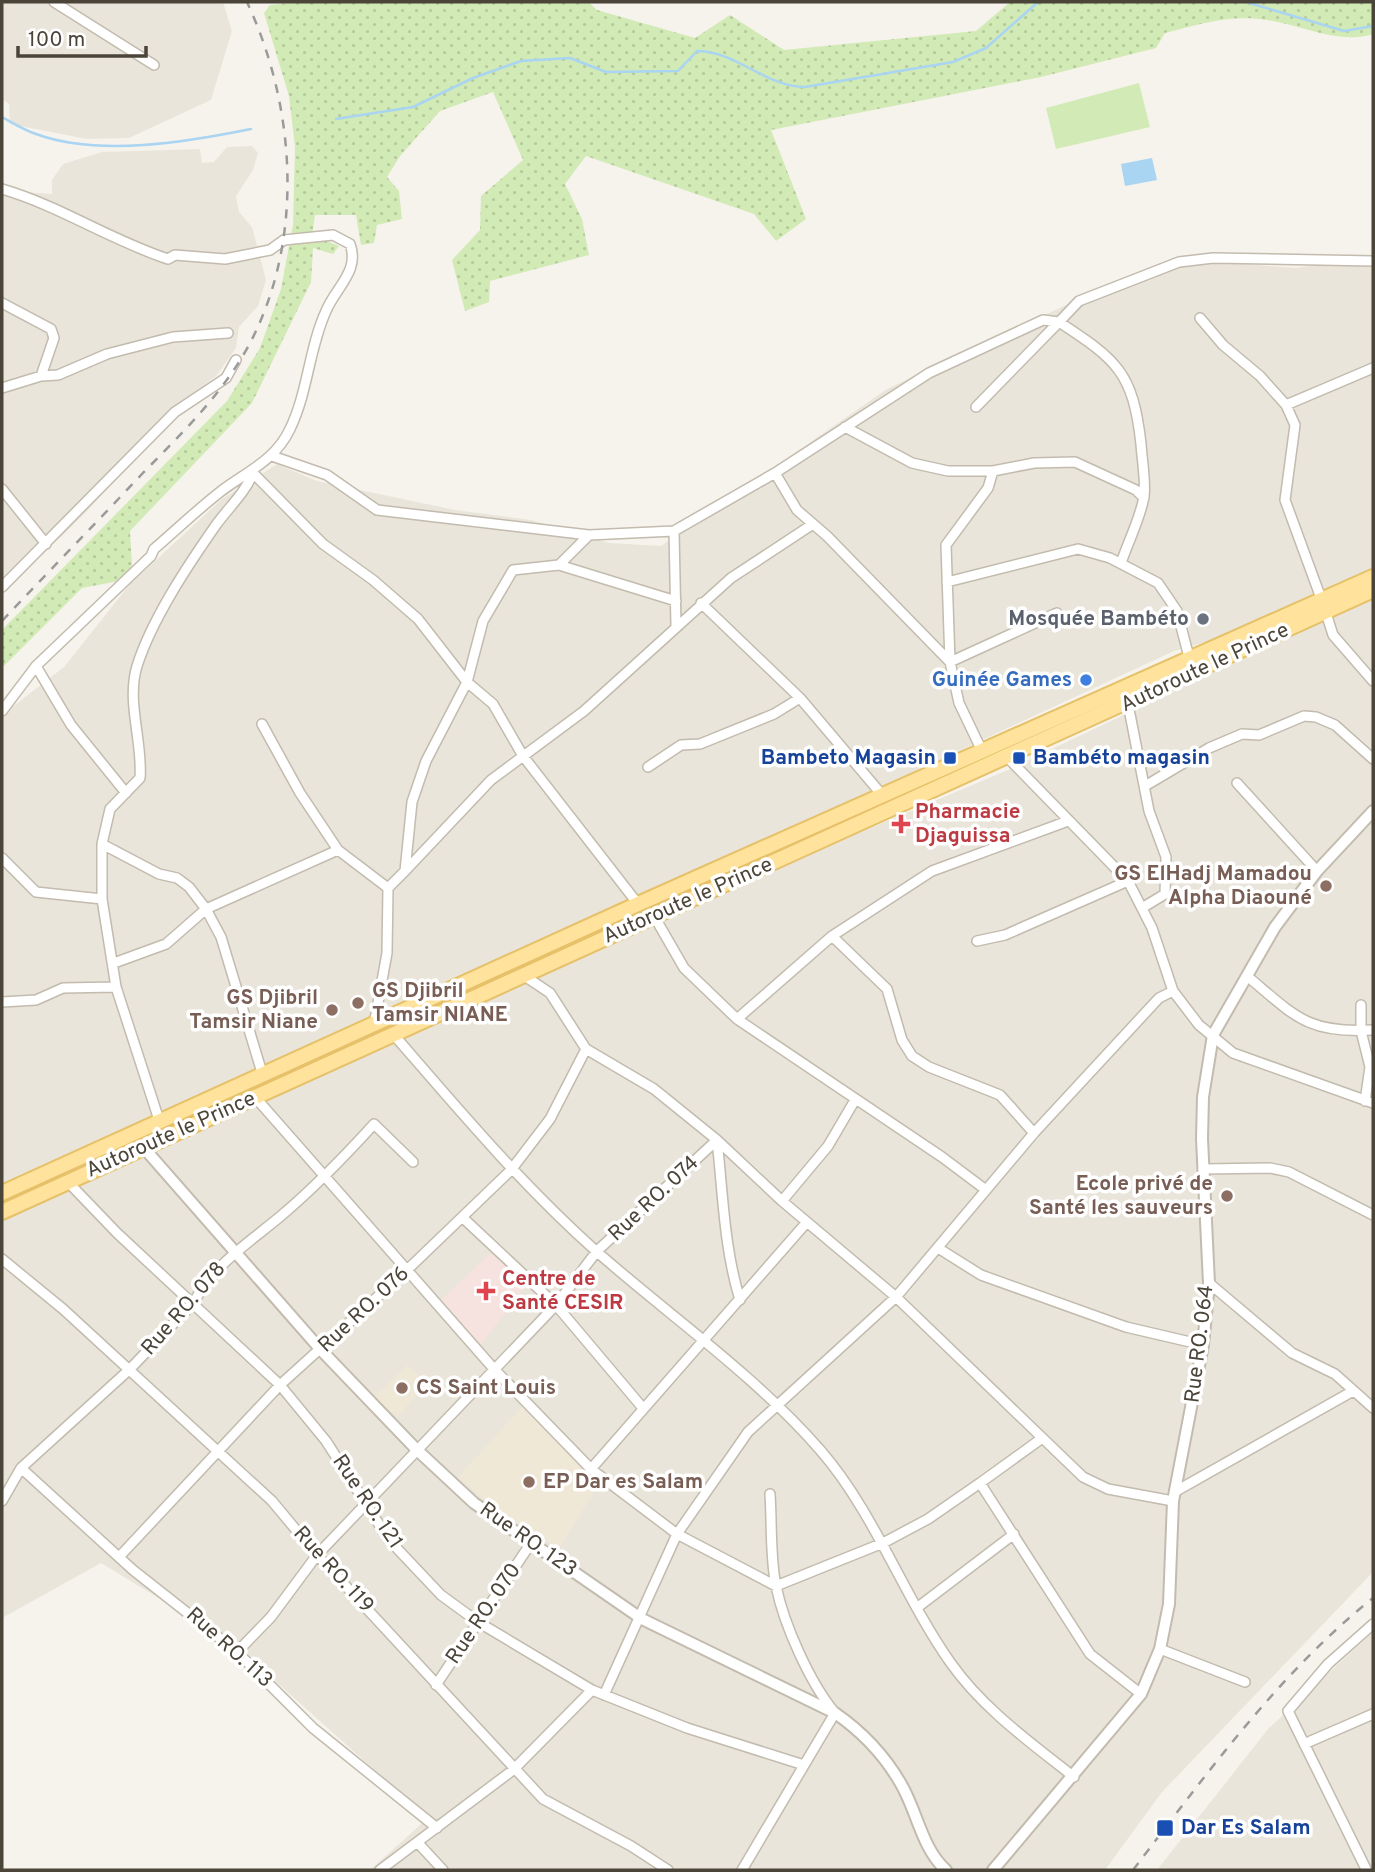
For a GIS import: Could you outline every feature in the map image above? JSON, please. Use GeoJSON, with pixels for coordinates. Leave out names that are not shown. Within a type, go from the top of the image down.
{"type":"FeatureCollection","features":[{"type":"Feature","properties":{"kind":"main road"},"geometry":{"type":"LineString","coordinates":[[1324,607],[1373,569]]}},
{"type":"Feature","properties":{"kind":"main road","name":"Autoroute le Prince"},"geometry":{"type":"LineString","coordinates":[[2,1212],[1128,704],[1324,607],[1373,577]]}},
{"type":"Feature","properties":{"kind":"main road","name":"Autoroute le Prince"},"geometry":{"type":"LineString","coordinates":[[2,1193],[982,751],[1190,661],[1373,590]]}},
{"type":"Feature","properties":{"kind":"main road"},"geometry":{"type":"LineString","coordinates":[[1324,607],[1373,596]]}},
{"type":"Feature","properties":{"kind":"street"},"geometry":{"type":"LineString","coordinates":[[54,2],[155,65]]}},
{"type":"Feature","properties":{"kind":"street"},"geometry":{"type":"LineString","coordinates":[[2,189],[39,200],[99,232],[168,259],[175,255],[225,259],[270,250],[284,240],[333,235],[350,244],[353,253],[351,272],[325,313],[290,429],[272,456],[253,473],[221,491],[155,549],[129,578],[36,666],[2,711]]}},
{"type":"Feature","properties":{"kind":"street"},"geometry":{"type":"LineString","coordinates":[[976,407],[1079,301],[1179,261],[1213,258],[1373,261]]}},
{"type":"Feature","properties":{"kind":"street"},"geometry":{"type":"LineString","coordinates":[[2,303],[51,329],[54,338],[41,376]]}},
{"type":"Feature","properties":{"kind":"street"},"geometry":{"type":"LineString","coordinates":[[1200,318],[1223,345],[1260,376],[1286,405],[1295,425],[1285,500],[1333,635],[1373,681]]}},
{"type":"Feature","properties":{"kind":"street"},"geometry":{"type":"LineString","coordinates":[[272,456],[327,475],[377,510],[589,535],[674,531],[775,473],[929,373],[1043,320],[1059,321],[1094,344],[1116,365],[1134,394],[1144,498],[1121,563]]}},
{"type":"Feature","properties":{"kind":"street"},"geometry":{"type":"LineString","coordinates":[[2,388],[41,376],[58,375],[107,354],[173,337],[228,333]]}},
{"type":"Feature","properties":{"kind":"street"},"geometry":{"type":"LineString","coordinates":[[2,587],[175,412],[226,378],[236,360]]}},
{"type":"Feature","properties":{"kind":"street"},"geometry":{"type":"LineString","coordinates":[[1286,405],[1373,368]]}},
{"type":"Feature","properties":{"kind":"street"},"geometry":{"type":"LineString","coordinates":[[845,427],[912,463],[948,471],[993,471],[1034,463],[1075,461],[1136,490],[1144,498]]}},
{"type":"Feature","properties":{"kind":"street"},"geometry":{"type":"LineString","coordinates":[[982,751],[959,703],[950,662],[946,545],[988,488],[993,471]]}},
{"type":"Feature","properties":{"kind":"street"},"geometry":{"type":"LineString","coordinates":[[253,473],[323,544],[373,580],[418,619],[467,682],[493,704],[523,756],[638,904]]}},
{"type":"Feature","properties":{"kind":"street"},"geometry":{"type":"LineString","coordinates":[[160,1123],[116,987],[102,899],[102,844],[110,809],[140,778],[133,692],[137,666],[183,575],[217,524],[247,488],[253,473]]}},
{"type":"Feature","properties":{"kind":"street"},"geometry":{"type":"LineString","coordinates":[[775,473],[797,510],[950,662]]}},
{"type":"Feature","properties":{"kind":"street"},"geometry":{"type":"LineString","coordinates":[[2,489],[46,544]]}},
{"type":"Feature","properties":{"kind":"street"},"geometry":{"type":"LineString","coordinates":[[374,1025],[387,953],[388,888],[491,780],[584,711],[701,603],[766,553],[813,524]]}},
{"type":"Feature","properties":{"kind":"street"},"geometry":{"type":"LineString","coordinates":[[674,531],[676,626]]}},
{"type":"Feature","properties":{"kind":"street"},"geometry":{"type":"LineString","coordinates":[[559,565],[589,535]]}},
{"type":"Feature","properties":{"kind":"street"},"geometry":{"type":"LineString","coordinates":[[947,582],[1078,549],[1121,563],[1158,583],[1177,611],[1190,661]]}},
{"type":"Feature","properties":{"kind":"street"},"geometry":{"type":"LineString","coordinates":[[405,871],[412,802],[426,761],[467,682],[483,621],[513,570],[559,565],[676,601]]}},
{"type":"Feature","properties":{"kind":"street"},"geometry":{"type":"LineString","coordinates":[[701,603],[800,698],[883,796]]}},
{"type":"Feature","properties":{"kind":"street"},"geometry":{"type":"LineString","coordinates":[[950,662],[1057,613]]}},
{"type":"Feature","properties":{"kind":"street"},"geometry":{"type":"LineString","coordinates":[[36,666],[71,725],[126,793]]}},
{"type":"Feature","properties":{"kind":"street"},"geometry":{"type":"LineString","coordinates":[[648,767],[681,745],[700,744],[774,714],[800,698]]}},
{"type":"Feature","properties":{"kind":"street"},"geometry":{"type":"LineString","coordinates":[[1128,704],[1149,811],[1166,857],[1166,894],[1142,908]]}},
{"type":"Feature","properties":{"kind":"street"},"geometry":{"type":"LineString","coordinates":[[1145,786],[1209,748],[1242,734],[1259,734],[1304,716],[1316,717],[1335,725],[1373,759]]}},
{"type":"Feature","properties":{"kind":"street"},"geometry":{"type":"LineString","coordinates":[[262,724],[300,793],[338,850],[388,888]]}},
{"type":"Feature","properties":{"kind":"street"},"geometry":{"type":"LineString","coordinates":[[1007,757],[1128,881],[1152,928],[1173,991],[1199,1025],[1233,1053],[1369,1102],[1370,1067],[1360,1031],[1361,1005]]}},
{"type":"Feature","properties":{"kind":"street"},"geometry":{"type":"LineString","coordinates":[[1237,783],[1317,871]]}},
{"type":"Feature","properties":{"kind":"street","name":"Rue RO. 064"},"geometry":{"type":"LineString","coordinates":[[993,1870],[1141,1695],[1160,1649],[1169,1604],[1175,1496],[1203,1345],[1209,1283],[1203,1169],[1203,1097],[1213,1035],[1275,927],[1317,871],[1373,811]]}},
{"type":"Feature","properties":{"kind":"street"},"geometry":{"type":"LineString","coordinates":[[737,1019],[832,936],[932,871],[1068,821]]}},
{"type":"Feature","properties":{"kind":"street"},"geometry":{"type":"LineString","coordinates":[[102,844],[159,874],[177,878],[189,887],[206,909],[221,937],[263,1076]]}},
{"type":"Feature","properties":{"kind":"street"},"geometry":{"type":"LineString","coordinates":[[114,963],[166,944],[206,909],[338,850]]}},
{"type":"Feature","properties":{"kind":"street"},"geometry":{"type":"LineString","coordinates":[[2,859],[36,892],[102,899]]}},
{"type":"Feature","properties":{"kind":"street"},"geometry":{"type":"LineString","coordinates":[[977,941],[1005,935],[1128,881]]}},
{"type":"Feature","properties":{"kind":"street"},"geometry":{"type":"LineString","coordinates":[[654,916],[684,968],[737,1019],[942,1157],[986,1190]]}},
{"type":"Feature","properties":{"kind":"street"},"geometry":{"type":"LineString","coordinates":[[832,936],[887,989],[902,1040],[912,1056],[929,1067],[1000,1095],[1034,1133]]}},
{"type":"Feature","properties":{"kind":"street"},"geometry":{"type":"LineString","coordinates":[[523,975],[550,993],[586,1049],[654,1089],[717,1140],[782,1201],[895,1297],[1041,1439],[1083,1476],[1108,1489],[1175,1496],[1353,1391]]}},
{"type":"Feature","properties":{"kind":"street"},"geometry":{"type":"LineString","coordinates":[[1247,976],[1305,1023],[1360,1031],[1373,1030]]}},
{"type":"Feature","properties":{"kind":"street"},"geometry":{"type":"LineString","coordinates":[[2,1002],[36,1000],[63,988],[116,987]]}},
{"type":"Feature","properties":{"kind":"street"},"geometry":{"type":"LineString","coordinates":[[604,1695],[642,1619],[677,1534],[748,1432],[775,1404],[895,1297],[1034,1133],[1159,998],[1173,991]]}},
{"type":"Feature","properties":{"kind":"street"},"geometry":{"type":"LineString","coordinates":[[394,1035],[511,1170],[597,1251],[705,1340],[775,1404],[822,1452],[883,1543],[951,1663],[992,1711],[1074,1777]]}},
{"type":"Feature","properties":{"kind":"street","name":"Rue RO. 076"},"geometry":{"type":"LineString","coordinates":[[120,1556],[280,1385],[406,1271],[511,1170],[550,1119],[586,1049]]}},
{"type":"Feature","properties":{"kind":"street"},"geometry":{"type":"LineString","coordinates":[[255,1097],[494,1369],[591,1469],[677,1534],[776,1586],[883,1543],[928,1518],[1041,1439]]}},
{"type":"Feature","properties":{"kind":"street"},"geometry":{"type":"LineString","coordinates":[[782,1201],[828,1146],[855,1100]]}},
{"type":"Feature","properties":{"kind":"street","name":"Rue RO. 078"},"geometry":{"type":"LineString","coordinates":[[2,1501],[21,1468],[130,1369],[194,1302],[200,1291],[234,1252],[324,1178],[374,1124],[414,1162]]}},
{"type":"Feature","properties":{"kind":"street"},"geometry":{"type":"LineString","coordinates":[[717,1140],[720,1190],[734,1279],[740,1300]]}},
{"type":"Feature","properties":{"kind":"street","name":"Rue RO. 074"},"geometry":{"type":"LineString","coordinates":[[237,1652],[271,1617],[317,1555],[555,1305],[597,1251],[717,1140]]}},
{"type":"Feature","properties":{"kind":"street","name":"Rue RO. 123"},"geometry":{"type":"LineString","coordinates":[[144,1148],[321,1350],[416,1449],[474,1503],[642,1619],[835,1713],[856,1727],[901,1784],[925,1839],[946,1870]]}},
{"type":"Feature","properties":{"kind":"street"},"geometry":{"type":"LineString","coordinates":[[1203,1169],[1270,1168],[1289,1172],[1373,1215]]}},
{"type":"Feature","properties":{"kind":"street","name":"Rue RO. 121"},"geometry":{"type":"LineString","coordinates":[[68,1182],[117,1233],[280,1385],[326,1441],[364,1505],[389,1540],[441,1595],[478,1622],[592,1690],[687,1728],[804,1765]]}},
{"type":"Feature","properties":{"kind":"street"},"geometry":{"type":"LineString","coordinates":[[462,1217],[555,1305],[642,1407]]}},
{"type":"Feature","properties":{"kind":"street"},"geometry":{"type":"LineString","coordinates":[[591,1469],[642,1407],[705,1340],[807,1222]]}},
{"type":"Feature","properties":{"kind":"street"},"geometry":{"type":"LineString","coordinates":[[938,1248],[981,1275],[1126,1327],[1203,1345]]}},
{"type":"Feature","properties":{"kind":"street","name":"Rue RO. 119"},"geometry":{"type":"LineString","coordinates":[[2,1259],[130,1369],[272,1501],[317,1555],[513,1770],[543,1799],[631,1846],[668,1870]]}},
{"type":"Feature","properties":{"kind":"street"},"geometry":{"type":"LineString","coordinates":[[1209,1283],[1292,1353],[1335,1374],[1373,1408]]}},
{"type":"Feature","properties":{"kind":"street","name":"Rue RO. 113"},"geometry":{"type":"LineString","coordinates":[[21,1468],[120,1556],[237,1652],[313,1728],[437,1828]]}},
{"type":"Feature","properties":{"kind":"street"},"geometry":{"type":"LineString","coordinates":[[980,1483],[1090,1654],[1141,1695]]}},
{"type":"Feature","properties":{"kind":"street"},"geometry":{"type":"LineString","coordinates":[[742,1870],[835,1713],[818,1692],[807,1672],[776,1586],[770,1494]]}},
{"type":"Feature","properties":{"kind":"street"},"geometry":{"type":"LineString","coordinates":[[2,1495],[2,1501]]}},
{"type":"Feature","properties":{"kind":"street"},"geometry":{"type":"LineString","coordinates":[[918,1607],[1014,1534]]}},
{"type":"Feature","properties":{"kind":"street","name":"Rue RO. 070"},"geometry":{"type":"LineString","coordinates":[[436,1685],[531,1543]]}},
{"type":"Feature","properties":{"kind":"street"},"geometry":{"type":"LineString","coordinates":[[1368,1868],[1288,1712],[1328,1664],[1373,1624]]}},
{"type":"Feature","properties":{"kind":"street"},"geometry":{"type":"LineString","coordinates":[[1160,1649],[1245,1682]]}},
{"type":"Feature","properties":{"kind":"street"},"geometry":{"type":"LineString","coordinates":[[380,1870],[513,1770],[592,1690]]}},
{"type":"Feature","properties":{"kind":"street"},"geometry":{"type":"LineString","coordinates":[[1304,1744],[1373,1714]]}},
{"type":"Feature","properties":{"kind":"street"},"geometry":{"type":"LineString","coordinates":[[418,1843],[443,1870]]}},
{"type":"Feature","properties":{"kind":"shaded area"},"geometry":{"type":"Polygon","coordinates":[[[2,2],[223,2],[232,31],[211,100],[129,138],[87,139],[10,124],[9,104],[2,99],[2,2]]]}},
{"type":"Feature","properties":{"kind":"shaded area"},"geometry":{"type":"Polygon","coordinates":[[[252,146],[258,153],[253,170],[236,196],[239,212],[252,227],[266,280],[258,306],[239,327],[236,348],[217,375],[194,393],[88,510],[62,536],[2,585],[2,190],[52,194],[52,180],[63,164],[102,152],[200,149],[202,163],[214,162],[227,147],[252,146]]]}},
{"type":"Feature","properties":{"kind":"shaded area"},"geometry":{"type":"Polygon","coordinates":[[[1373,258],[1373,568],[1291,617],[1174,651],[794,827],[2,1183],[2,715],[64,667],[130,584],[222,499],[277,464],[317,481],[455,510],[531,520],[609,543],[661,546],[887,389],[1113,283],[1183,259],[1295,268],[1373,258]]]}},
{"type":"Feature","properties":{"kind":"shaded area"},"geometry":{"type":"Polygon","coordinates":[[[1373,596],[1373,1572],[1162,1792],[1105,1870],[370,1870],[428,1818],[234,1644],[101,1563],[2,1618],[2,1219],[676,910],[1008,770],[1373,596]]]}},
{"type":"Feature","properties":{"kind":"shaded area","name":"Centre de Santé CESIR"},"geometry":{"type":"Polygon","coordinates":[[[494,1250],[528,1283],[481,1344],[441,1300],[494,1250]]]}},
{"type":"Feature","properties":{"kind":"shaded area","name":"CS Saint Louis"},"geometry":{"type":"Polygon","coordinates":[[[408,1365],[426,1383],[398,1417],[374,1397],[408,1365]]]}},
{"type":"Feature","properties":{"kind":"shaded area","name":"EP Dar es Salam"},"geometry":{"type":"Polygon","coordinates":[[[523,1406],[598,1486],[558,1549],[482,1498],[458,1477],[523,1406]]]}},
{"type":"Feature","properties":{"kind":"shaded area"},"geometry":{"type":"Polygon","coordinates":[[[1373,1632],[1373,1870],[1157,1870],[1268,1729],[1373,1632]]]}},
{"type":"Feature","properties":{"kind":"green space"},"geometry":{"type":"Polygon","coordinates":[[[299,2],[588,2],[597,10],[695,38],[730,15],[784,50],[976,31],[1010,2],[1373,2],[1373,34],[1360,37],[1334,36],[1254,18],[1216,21],[1165,33],[1156,48],[1041,77],[771,130],[806,219],[776,241],[754,214],[586,156],[565,184],[582,219],[589,255],[490,281],[489,302],[465,311],[452,260],[480,230],[481,196],[523,160],[493,92],[440,111],[400,156],[387,177],[399,191],[402,219],[377,225],[374,243],[361,245],[356,215],[315,215],[312,235],[339,246],[333,254],[313,248],[311,282],[252,403],[130,531],[132,565],[124,580],[82,588],[2,668],[2,630],[227,401],[260,348],[281,289],[293,225],[295,147],[289,96],[264,13],[270,5],[299,2]]]}},
{"type":"Feature","properties":{"kind":"green space"},"geometry":{"type":"Polygon","coordinates":[[[1139,83],[1150,127],[1056,149],[1046,108],[1139,83]]]}},
{"type":"Feature","properties":{"kind":"water"},"geometry":{"type":"Polygon","coordinates":[[[1152,158],[1157,180],[1125,186],[1121,164],[1152,158]]]}},
{"type":"Feature","properties":{"kind":"waterway"},"geometry":{"type":"LineString","coordinates":[[336,119],[413,107],[473,78],[521,61],[570,58],[606,72],[678,71],[697,51],[725,57],[777,81],[805,87],[953,62],[986,48],[1038,2]]}},
{"type":"Feature","properties":{"kind":"waterway"},"geometry":{"type":"LineString","coordinates":[[1246,2],[1344,31],[1373,26]]}},
{"type":"Feature","properties":{"kind":"waterway"},"geometry":{"type":"LineString","coordinates":[[2,117],[36,134],[87,145],[143,145],[251,129]]}},
{"type":"Feature","properties":{"kind":"railway"},"geometry":{"type":"LineString","coordinates":[[2,621],[213,398],[249,345],[267,304],[279,262],[286,218],[287,174],[284,129],[276,85],[247,2]]}},
{"type":"Feature","properties":{"kind":"railway"},"geometry":{"type":"LineString","coordinates":[[1133,1870],[1245,1726],[1306,1659],[1373,1598]]}},
{"type":"Feature","properties":{"kind":"place","name":"Mosquée Bambéto"},"geometry":{"type":"Point","coordinates":[1203,619]}},
{"type":"Feature","properties":{"kind":"place","name":"Guinée Games"},"geometry":{"type":"Point","coordinates":[1086,680]}},
{"type":"Feature","properties":{"kind":"place","name":"Bambeto Magasin"},"geometry":{"type":"Point","coordinates":[950,758]}},
{"type":"Feature","properties":{"kind":"place","name":"Bambéto magasin"},"geometry":{"type":"Point","coordinates":[1019,758]}},
{"type":"Feature","properties":{"kind":"place","name":"Pharmacie Djaguissa"},"geometry":{"type":"Point","coordinates":[901,824]}},
{"type":"Feature","properties":{"kind":"place","name":"GS ElHadj Mamadou Alpha Diaouné"},"geometry":{"type":"Point","coordinates":[1326,886]}},
{"type":"Feature","properties":{"kind":"place","name":"GS Djibril Tamsir NIANE"},"geometry":{"type":"Point","coordinates":[358,1003]}},
{"type":"Feature","properties":{"kind":"place","name":"GS Djibril Tamsir Niane"},"geometry":{"type":"Point","coordinates":[332,1010]}},
{"type":"Feature","properties":{"kind":"place","name":"Ecole privé de Santé les sauveurs"},"geometry":{"type":"Point","coordinates":[1227,1196]}},
{"type":"Feature","properties":{"kind":"place","name":"Centre de Santé CESIR"},"geometry":{"type":"Point","coordinates":[486,1291]}},
{"type":"Feature","properties":{"kind":"place","name":"CS Saint Louis"},"geometry":{"type":"Point","coordinates":[402,1388]}},
{"type":"Feature","properties":{"kind":"place","name":"EP Dar es Salam"},"geometry":{"type":"Point","coordinates":[529,1482]}},
{"type":"Feature","properties":{"kind":"place","name":"Dar Es Salam"},"geometry":{"type":"Point","coordinates":[1165,1828]}}]}
